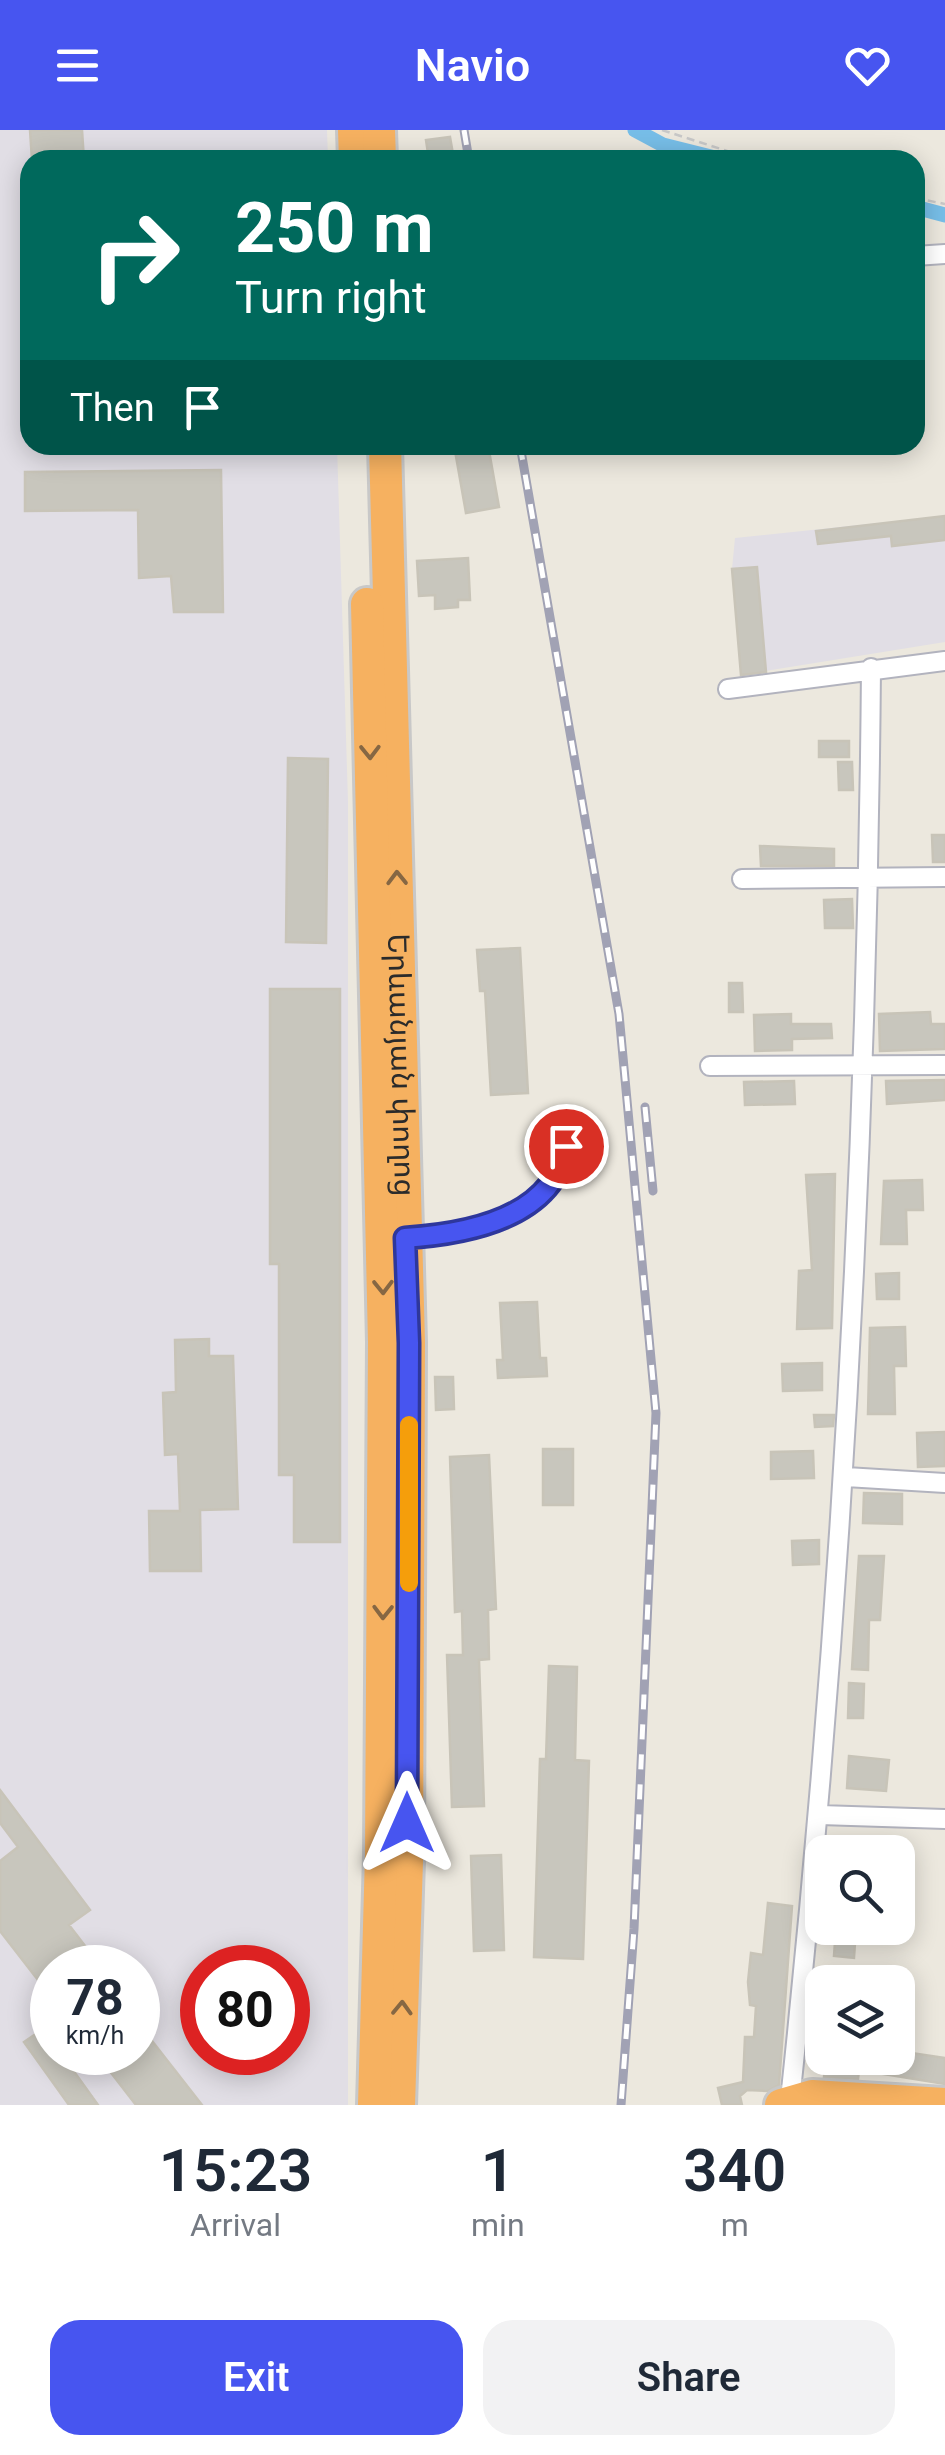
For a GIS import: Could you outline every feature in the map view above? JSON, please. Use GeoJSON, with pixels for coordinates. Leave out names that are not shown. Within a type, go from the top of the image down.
{"type":"FeatureCollection","features":[{"type":"Feature","properties":{"kind":"highway","name":"Երևանյան փողոց"},"geometry":{"type":"LineString","coordinates":[[362,455],[390,1061],[405,1238],[396,1343],[374,2105]]}},
{"type":"Feature","properties":{"kind":"highway","name":"Երևանյան փողոց"},"geometry":{"type":"LineString","coordinates":[[385,455],[390,1061],[407,1842],[399,2105]]}},
{"type":"Feature","properties":{"kind":"highway"},"geometry":{"type":"LineString","coordinates":[[786,2102],[851,2098],[945,2104]]}},
{"type":"Feature","properties":{"kind":"street"},"geometry":{"type":"LineString","coordinates":[[728,689],[871,668],[945,662]]}},
{"type":"Feature","properties":{"kind":"street"},"geometry":{"type":"LineString","coordinates":[[786,2102],[820,1815],[846,1477],[870,877],[871,668]]}},
{"type":"Feature","properties":{"kind":"street"},"geometry":{"type":"LineString","coordinates":[[742,879],[945,877]]}},
{"type":"Feature","properties":{"kind":"street"},"geometry":{"type":"LineString","coordinates":[[710,1066],[945,1064]]}},
{"type":"Feature","properties":{"kind":"street"},"geometry":{"type":"LineString","coordinates":[[846,1477],[945,1483]]}},
{"type":"Feature","properties":{"kind":"street"},"geometry":{"type":"LineString","coordinates":[[820,1815],[945,1819]]}},
{"type":"Feature","properties":{"kind":"lane"},"geometry":{"type":"LineString","coordinates":[[405,1238],[448,1236],[507,1220],[562,1172],[571,1120]]}},
{"type":"Feature","properties":{"kind":"path"},"geometry":{"type":"LineString","coordinates":[[662,130],[723,150]]}},
{"type":"Feature","properties":{"kind":"shaded area"},"geometry":{"type":"Polygon","coordinates":[[[0,130],[327,130],[328,150],[20,150],[20,455],[337,455],[348,802],[348,2105],[0,2105],[0,130]]]}},
{"type":"Feature","properties":{"kind":"shaded area"},"geometry":{"type":"Polygon","coordinates":[[[945,516],[945,642],[741,675],[732,569],[735,538],[945,516]]]}},
{"type":"Feature","properties":{"kind":"building"},"geometry":{"type":"Polygon","coordinates":[[[30,130],[82,130],[83,150],[31,150],[30,130]]]}},
{"type":"Feature","properties":{"kind":"building"},"geometry":{"type":"Polygon","coordinates":[[[450,137],[452,150],[428,150],[426,140],[450,137]]]}},
{"type":"Feature","properties":{"kind":"building"},"geometry":{"type":"Polygon","coordinates":[[[456,455],[490,455],[499,507],[466,513],[456,455]]]}},
{"type":"Feature","properties":{"kind":"building"},"geometry":{"type":"Polygon","coordinates":[[[221,470],[223,612],[174,612],[171,576],[139,578],[138,510],[25,511],[25,472],[221,470]]]}},
{"type":"Feature","properties":{"kind":"building"},"geometry":{"type":"Polygon","coordinates":[[[945,516],[945,540],[892,546],[891,536],[818,544],[816,531],[945,516]]]}},
{"type":"Feature","properties":{"kind":"building"},"geometry":{"type":"Polygon","coordinates":[[[468,558],[470,600],[458,600],[458,607],[435,609],[435,595],[419,596],[417,561],[468,558]]]}},
{"type":"Feature","properties":{"kind":"building"},"geometry":{"type":"Polygon","coordinates":[[[757,567],[766,672],[741,675],[732,569],[757,567]]]}},
{"type":"Feature","properties":{"kind":"building"},"geometry":{"type":"Polygon","coordinates":[[[819,741],[849,741],[849,757],[819,757],[819,741]]]}},
{"type":"Feature","properties":{"kind":"building"},"geometry":{"type":"Polygon","coordinates":[[[288,758],[328,759],[326,943],[286,942],[288,758]]]}},
{"type":"Feature","properties":{"kind":"building"},"geometry":{"type":"Polygon","coordinates":[[[838,762],[852,762],[853,790],[839,790],[838,762]]]}},
{"type":"Feature","properties":{"kind":"building"},"geometry":{"type":"Polygon","coordinates":[[[932,835],[945,835],[945,862],[933,862],[932,835]]]}},
{"type":"Feature","properties":{"kind":"building"},"geometry":{"type":"Polygon","coordinates":[[[760,846],[834,849],[834,866],[761,866],[760,846]]]}},
{"type":"Feature","properties":{"kind":"building"},"geometry":{"type":"Polygon","coordinates":[[[852,899],[853,928],[825,928],[824,900],[852,899]]]}},
{"type":"Feature","properties":{"kind":"building"},"geometry":{"type":"Polygon","coordinates":[[[520,948],[528,1093],[491,1095],[485,991],[480,991],[477,950],[520,948]]]}},
{"type":"Feature","properties":{"kind":"building"},"geometry":{"type":"Polygon","coordinates":[[[729,983],[742,983],[743,1012],[729,1012],[729,983]]]}},
{"type":"Feature","properties":{"kind":"building"},"geometry":{"type":"Polygon","coordinates":[[[270,989],[340,989],[340,1542],[294,1542],[294,1475],[279,1475],[279,1264],[270,1264],[270,989]]]}},
{"type":"Feature","properties":{"kind":"building"},"geometry":{"type":"Polygon","coordinates":[[[930,1012],[931,1024],[945,1024],[945,1049],[880,1051],[879,1014],[930,1012]]]}},
{"type":"Feature","properties":{"kind":"building"},"geometry":{"type":"Polygon","coordinates":[[[791,1014],[791,1024],[831,1024],[832,1038],[792,1039],[792,1050],[755,1051],[754,1015],[791,1014]]]}},
{"type":"Feature","properties":{"kind":"building"},"geometry":{"type":"Polygon","coordinates":[[[945,1080],[945,1100],[887,1104],[886,1081],[945,1080]]]}},
{"type":"Feature","properties":{"kind":"building"},"geometry":{"type":"Polygon","coordinates":[[[794,1081],[795,1104],[745,1105],[744,1082],[794,1081]]]}},
{"type":"Feature","properties":{"kind":"building"},"geometry":{"type":"Polygon","coordinates":[[[835,1174],[832,1328],[797,1329],[799,1271],[812,1270],[806,1175],[835,1174]]]}},
{"type":"Feature","properties":{"kind":"building"},"geometry":{"type":"Polygon","coordinates":[[[922,1180],[923,1210],[906,1210],[907,1244],[881,1244],[884,1181],[922,1180]]]}},
{"type":"Feature","properties":{"kind":"building"},"geometry":{"type":"Polygon","coordinates":[[[899,1273],[899,1299],[877,1299],[876,1274],[899,1273]]]}},
{"type":"Feature","properties":{"kind":"building"},"geometry":{"type":"Polygon","coordinates":[[[537,1302],[540,1358],[546,1358],[547,1376],[498,1378],[497,1360],[503,1360],[500,1303],[537,1302]]]}},
{"type":"Feature","properties":{"kind":"building"},"geometry":{"type":"Polygon","coordinates":[[[905,1327],[906,1366],[894,1366],[895,1414],[868,1414],[870,1328],[905,1327]]]}},
{"type":"Feature","properties":{"kind":"building"},"geometry":{"type":"Polygon","coordinates":[[[209,1339],[209,1356],[233,1356],[238,1509],[200,1510],[201,1571],[150,1571],[149,1511],[180,1511],[178,1454],[165,1455],[163,1393],[176,1392],[175,1340],[209,1339]]]}},
{"type":"Feature","properties":{"kind":"building"},"geometry":{"type":"Polygon","coordinates":[[[822,1363],[822,1390],[783,1391],[782,1364],[822,1363]]]}},
{"type":"Feature","properties":{"kind":"building"},"geometry":{"type":"Polygon","coordinates":[[[435,1377],[453,1377],[454,1409],[436,1410],[435,1377]]]}},
{"type":"Feature","properties":{"kind":"building"},"geometry":{"type":"Polygon","coordinates":[[[814,1415],[834,1415],[833,1426],[815,1427],[814,1415]]]}},
{"type":"Feature","properties":{"kind":"building"},"geometry":{"type":"Polygon","coordinates":[[[945,1432],[945,1466],[918,1467],[917,1433],[945,1432]]]}},
{"type":"Feature","properties":{"kind":"building"},"geometry":{"type":"Polygon","coordinates":[[[543,1449],[573,1449],[573,1505],[543,1505],[543,1449]]]}},
{"type":"Feature","properties":{"kind":"building"},"geometry":{"type":"Polygon","coordinates":[[[813,1451],[814,1478],[771,1479],[771,1452],[813,1451]]]}},
{"type":"Feature","properties":{"kind":"building"},"geometry":{"type":"Polygon","coordinates":[[[489,1455],[496,1609],[488,1610],[489,1659],[479,1660],[484,1806],[452,1807],[447,1655],[463,1655],[462,1611],[455,1612],[450,1457],[489,1455]]]}},
{"type":"Feature","properties":{"kind":"building"},"geometry":{"type":"Polygon","coordinates":[[[864,1493],[902,1494],[902,1524],[863,1523],[864,1493]]]}},
{"type":"Feature","properties":{"kind":"building"},"geometry":{"type":"Polygon","coordinates":[[[819,1540],[819,1564],[793,1565],[792,1541],[819,1540]]]}},
{"type":"Feature","properties":{"kind":"building"},"geometry":{"type":"Polygon","coordinates":[[[859,1556],[884,1556],[880,1620],[869,1620],[868,1670],[852,1669],[859,1556]]]}},
{"type":"Feature","properties":{"kind":"building"},"geometry":{"type":"Polygon","coordinates":[[[549,1666],[577,1667],[575,1760],[589,1761],[583,1959],[534,1957],[540,1759],[546,1759],[549,1666]]]}},
{"type":"Feature","properties":{"kind":"building"},"geometry":{"type":"Polygon","coordinates":[[[849,1683],[864,1684],[863,1718],[848,1718],[849,1683]]]}},
{"type":"Feature","properties":{"kind":"building"},"geometry":{"type":"Polygon","coordinates":[[[849,1756],[889,1760],[886,1791],[847,1788],[849,1756]]]}},
{"type":"Feature","properties":{"kind":"building"},"geometry":{"type":"Polygon","coordinates":[[[0,1790],[90,1910],[69,1925],[84,1945],[30,1945],[30,1970],[0,1931],[0,1861],[18,1847],[0,1823],[0,1790]]]}},
{"type":"Feature","properties":{"kind":"building"},"geometry":{"type":"Polygon","coordinates":[[[501,1855],[504,1950],[474,1951],[471,1856],[501,1855]]]}},
{"type":"Feature","properties":{"kind":"building"},"geometry":{"type":"Polygon","coordinates":[[[768,1903],[792,1906],[779,2085],[767,2091],[747,2090],[740,2096],[742,2105],[722,2105],[718,2088],[743,2082],[745,2037],[754,2037],[756,2006],[750,2005],[748,1982],[751,1953],[763,1955],[768,1903]]]}},
{"type":"Feature","properties":{"kind":"building"},"geometry":{"type":"Polygon","coordinates":[[[835,1945],[855,1945],[854,1958],[834,1956],[835,1945]]]}},
{"type":"Feature","properties":{"kind":"building"},"geometry":{"type":"Polygon","coordinates":[[[160,2051],[202,2105],[136,2105],[113,2075],[160,2075],[160,2051]]]}},
{"type":"Feature","properties":{"kind":"building"},"geometry":{"type":"Polygon","coordinates":[[[915,2054],[945,2058],[945,2084],[890,2075],[915,2075],[915,2054]]]}},
{"type":"Feature","properties":{"kind":"building"},"geometry":{"type":"Polygon","coordinates":[[[48,2075],[76,2075],[98,2105],[69,2105],[48,2075]]]}},
{"type":"Feature","properties":{"kind":"building"},"geometry":{"type":"Polygon","coordinates":[[[824,2075],[858,2075],[858,2079],[824,2075]]]}},
{"type":"Feature","properties":{"kind":"waterway"},"geometry":{"type":"LineString","coordinates":[[635,130],[663,145],[683,150]]}},
{"type":"Feature","properties":{"kind":"waterway"},"geometry":{"type":"LineString","coordinates":[[925,210],[945,215]]}},
{"type":"Feature","properties":{"kind":"railway"},"geometry":{"type":"LineString","coordinates":[[464,130],[467,150]]}},
{"type":"Feature","properties":{"kind":"railway"},"geometry":{"type":"LineString","coordinates":[[522,455],[619,1014],[656,1413],[634,1929],[621,2105]]}},
{"type":"Feature","properties":{"kind":"railway"},"geometry":{"type":"LineString","coordinates":[[645,1107],[653,1191]]}},
{"type":"Feature","properties":{"kind":"slow traffic"},"geometry":{"type":"LineString","coordinates":[[409,1425],[409,1583]]}},
{"type":"Feature","properties":{"kind":"route"},"geometry":{"type":"LineString","coordinates":[[407,1823],[409,1343],[405,1238],[448,1236],[507,1220],[562,1172],[566,1146]]}}]}
